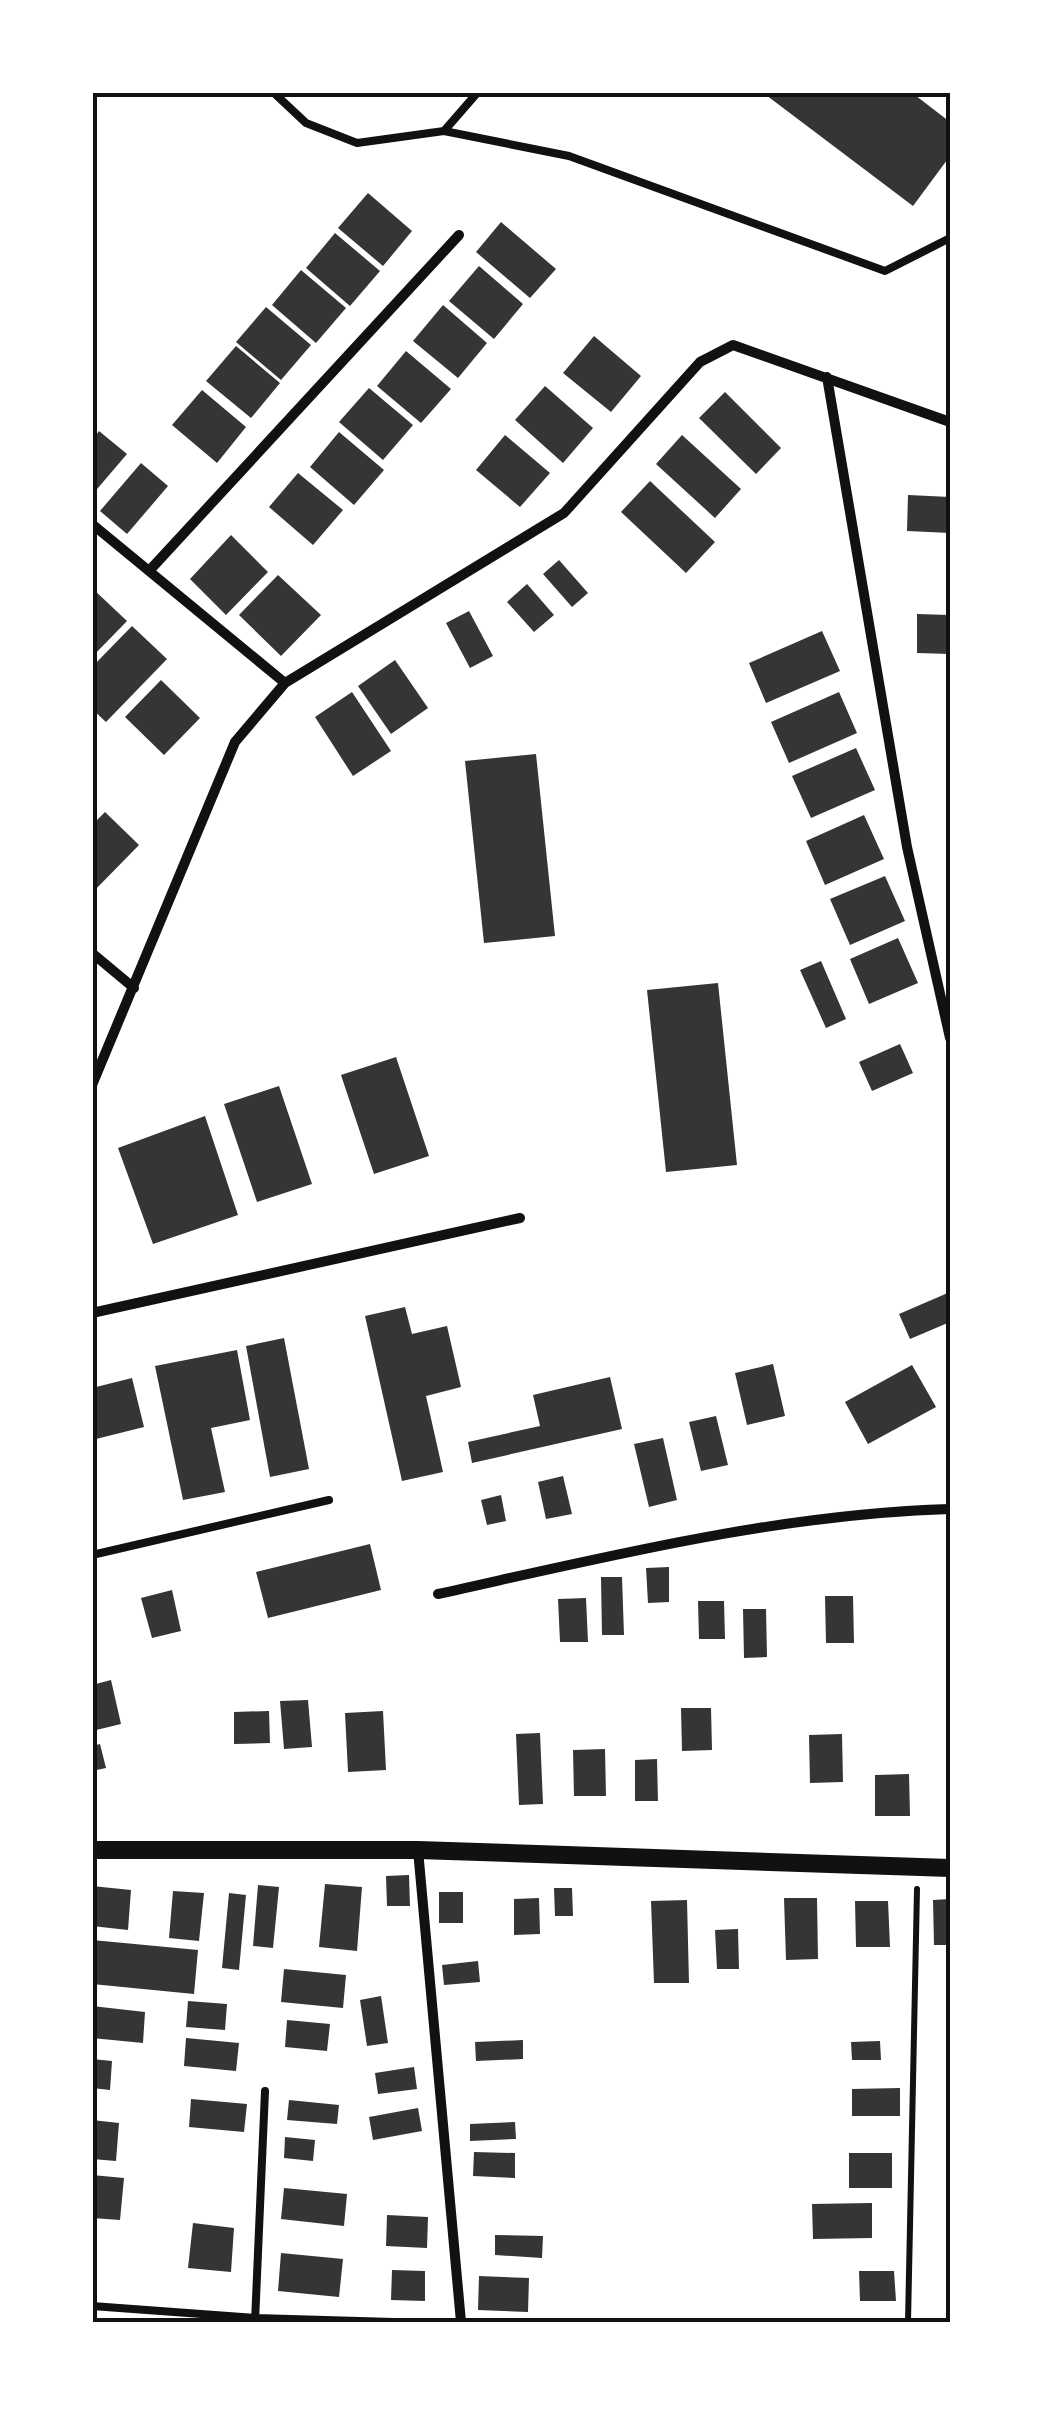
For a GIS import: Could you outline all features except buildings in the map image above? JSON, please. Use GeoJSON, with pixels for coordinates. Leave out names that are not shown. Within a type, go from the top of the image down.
{"type":"FeatureCollection","features":[{"type":"Feature","properties":{"kind":"street"},"geometry":{"type":"LineString","coordinates":[[148,571],[459,235]]}},
{"type":"Feature","properties":{"kind":"street"},"geometry":{"type":"LineString","coordinates":[[92,1085],[235,742],[284,682],[564,513],[700,362],[733,345],[950,422]]}},
{"type":"Feature","properties":{"kind":"street"},"geometry":{"type":"LineString","coordinates":[[827,377],[907,847],[950,1038]]}},
{"type":"Feature","properties":{"kind":"street"},"geometry":{"type":"LineString","coordinates":[[92,524],[284,682]]}},
{"type":"Feature","properties":{"kind":"street"},"geometry":{"type":"LineString","coordinates":[[92,952],[134,988]]}},
{"type":"Feature","properties":{"kind":"street"},"geometry":{"type":"LineString","coordinates":[[92,1314],[520,1218]]}},
{"type":"Feature","properties":{"kind":"street"},"geometry":{"type":"LineString","coordinates":[[438,1594],[648,1547],[877,1511],[950,1509]]}},
{"type":"Feature","properties":{"kind":"street"},"geometry":{"type":"LineString","coordinates":[[92,1850],[418,1850],[950,1868]]}},
{"type":"Feature","properties":{"kind":"street"},"geometry":{"type":"LineString","coordinates":[[418,1850],[460,2322]]}},
{"type":"Feature","properties":{"kind":"lane"},"geometry":{"type":"LineString","coordinates":[[273,92],[306,124],[357,143],[444,130],[569,156],[886,270],[950,238]]}},
{"type":"Feature","properties":{"kind":"lane"},"geometry":{"type":"LineString","coordinates":[[444,130],[478,92]]}},
{"type":"Feature","properties":{"kind":"lane"},"geometry":{"type":"LineString","coordinates":[[92,1555],[329,1500]]}},
{"type":"Feature","properties":{"kind":"lane"},"geometry":{"type":"LineString","coordinates":[[256,2320],[265,2091]]}},
{"type":"Feature","properties":{"kind":"lane"},"geometry":{"type":"LineString","coordinates":[[92,2306],[256,2320],[394,2322]]}},
{"type":"Feature","properties":{"kind":"path"},"geometry":{"type":"LineString","coordinates":[[908,2322],[918,1869]]}}]}
